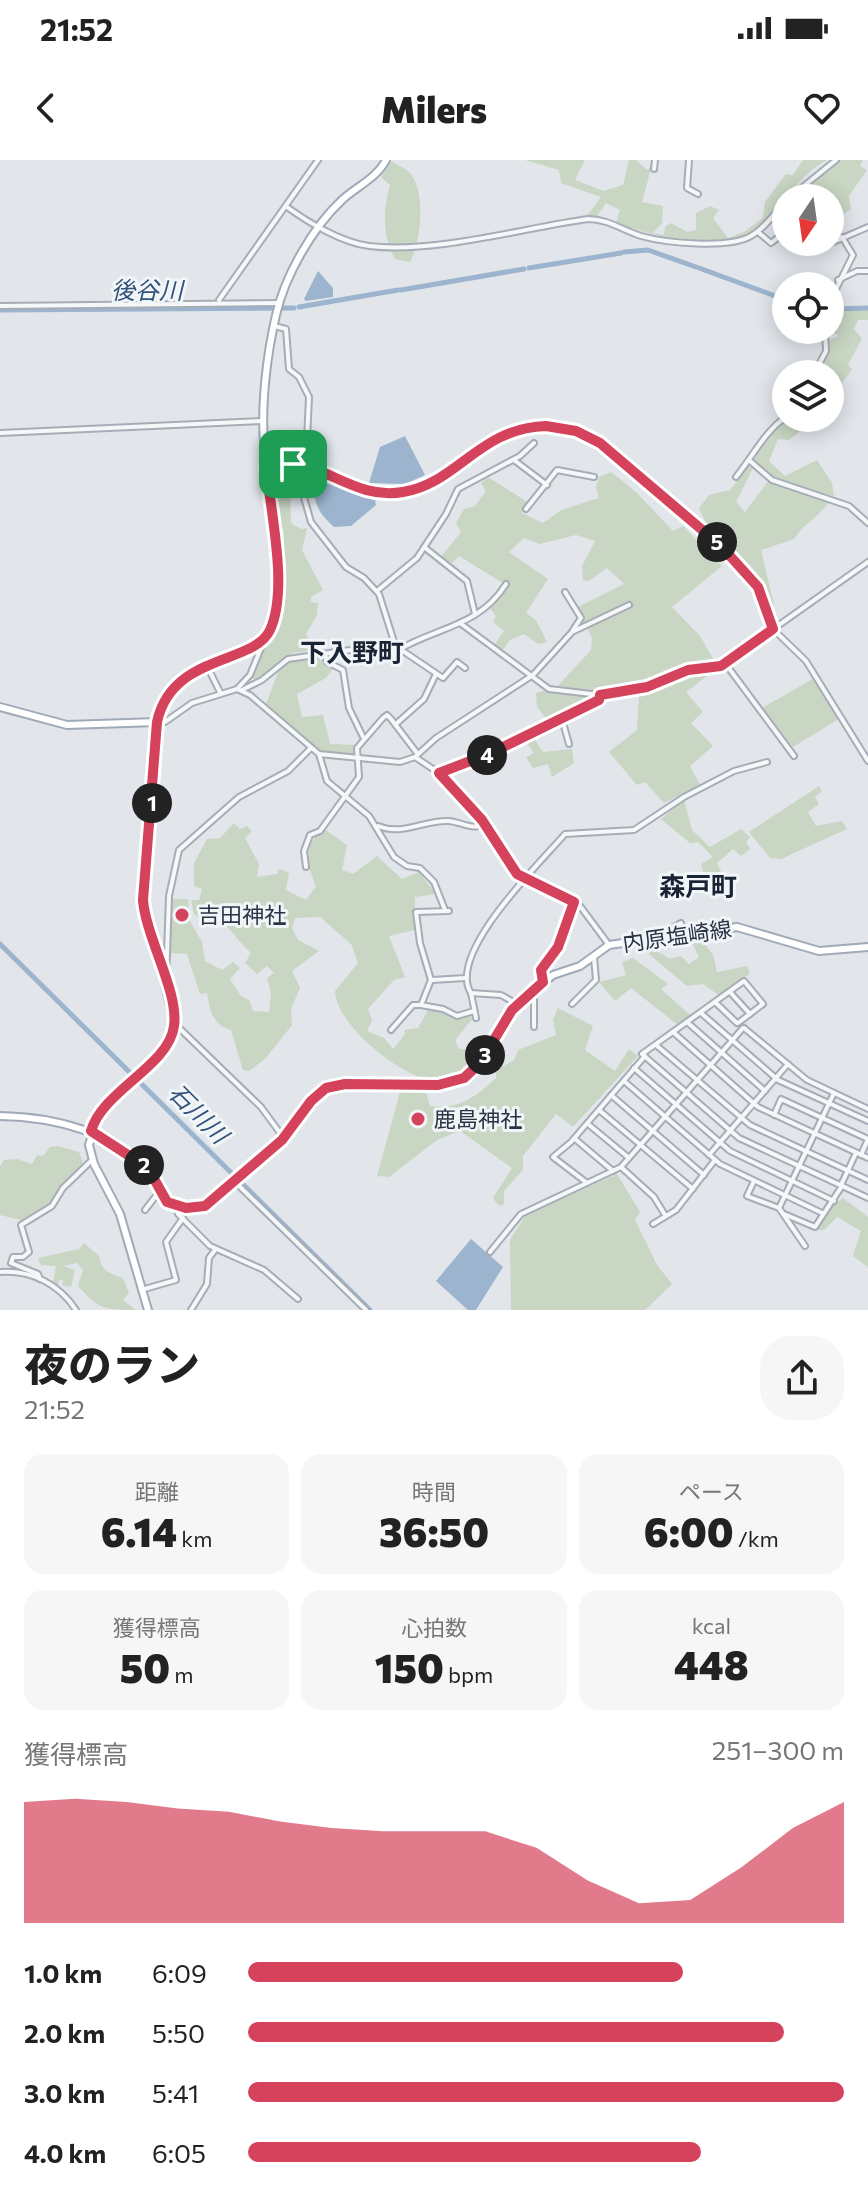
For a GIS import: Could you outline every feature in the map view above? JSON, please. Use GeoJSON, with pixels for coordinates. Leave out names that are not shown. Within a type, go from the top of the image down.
{"type":"FeatureCollection","features":[{"type":"Feature","properties":{"kind":"main road"},"geometry":{"type":"LineString","coordinates":[[148,1310],[120,1214],[92,1160],[91,1131],[98,1115],[166,1045],[175,1024],[166,983],[146,922],[143,900],[157,722],[173,688],[207,666],[266,636],[273,622],[277,583],[265,421],[278,307],[319,228],[336,205],[376,174],[386,160]]}},
{"type":"Feature","properties":{"kind":"main road"},"geometry":{"type":"LineString","coordinates":[[0,707],[73,726],[157,722]]}},
{"type":"Feature","properties":{"kind":"main road","name":"内原塩崎線"},"geometry":{"type":"LineString","coordinates":[[177,1206],[205,1206],[284,1138],[311,1101],[330,1086],[438,1085],[464,1078],[480,1063],[517,1004],[532,996],[543,982],[580,966],[609,945],[658,935],[737,927],[819,951],[868,947]]}},
{"type":"Feature","properties":{"kind":"main road"},"geometry":{"type":"LineString","coordinates":[[0,1116],[40,1119],[91,1131],[148,1168],[159,1192],[177,1206]]}},
{"type":"Feature","properties":{"kind":"street"},"geometry":{"type":"LineString","coordinates":[[219,300],[318,160]]}},
{"type":"Feature","properties":{"kind":"street"},"geometry":{"type":"LineString","coordinates":[[654,169],[655,160]]}},
{"type":"Feature","properties":{"kind":"street"},"geometry":{"type":"LineString","coordinates":[[689,160],[687,188],[698,194]]}},
{"type":"Feature","properties":{"kind":"street"},"geometry":{"type":"LineString","coordinates":[[807,184],[836,160]]}},
{"type":"Feature","properties":{"kind":"street"},"geometry":{"type":"LineString","coordinates":[[287,207],[319,228],[366,246],[398,247],[588,219],[602,220],[658,239],[730,244],[758,232],[772,217]]}},
{"type":"Feature","properties":{"kind":"street"},"geometry":{"type":"LineString","coordinates":[[844,236],[868,227]]}},
{"type":"Feature","properties":{"kind":"street"},"geometry":{"type":"LineString","coordinates":[[758,232],[772,242]]}},
{"type":"Feature","properties":{"kind":"street"},"geometry":{"type":"LineString","coordinates":[[843,272],[853,255],[844,240]]}},
{"type":"Feature","properties":{"kind":"street"},"geometry":{"type":"LineString","coordinates":[[844,277],[857,271],[868,271]]}},
{"type":"Feature","properties":{"kind":"street"},"geometry":{"type":"LineString","coordinates":[[0,306],[278,307]]}},
{"type":"Feature","properties":{"kind":"street"},"geometry":{"type":"LineString","coordinates":[[274,326],[286,329],[289,369],[308,393],[307,440]]}},
{"type":"Feature","properties":{"kind":"street"},"geometry":{"type":"LineString","coordinates":[[0,433],[265,421]]}},
{"type":"Feature","properties":{"kind":"street"},"geometry":{"type":"LineString","coordinates":[[736,477],[764,442],[772,425]]}},
{"type":"Feature","properties":{"kind":"street"},"geometry":{"type":"LineString","coordinates":[[266,465],[308,467],[369,492],[402,493],[430,483],[489,441],[513,430],[546,426],[576,431],[615,454],[738,563],[758,587],[773,629],[806,661],[868,761]]}},
{"type":"Feature","properties":{"kind":"street"},"geometry":{"type":"LineString","coordinates":[[377,591],[405,569],[424,547],[458,489],[513,460],[534,443]]}},
{"type":"Feature","properties":{"kind":"street"},"geometry":{"type":"LineString","coordinates":[[513,460],[547,485]]}},
{"type":"Feature","properties":{"kind":"street"},"geometry":{"type":"LineString","coordinates":[[750,461],[772,480],[849,506],[868,523]]}},
{"type":"Feature","properties":{"kind":"street"},"geometry":{"type":"LineString","coordinates":[[308,467],[303,494],[311,522],[341,562],[377,591],[398,648],[445,677],[457,662],[465,668]]}},
{"type":"Feature","properties":{"kind":"street"},"geometry":{"type":"LineString","coordinates":[[526,509],[559,469],[594,477]]}},
{"type":"Feature","properties":{"kind":"street"},"geometry":{"type":"LineString","coordinates":[[424,547],[467,581],[475,614]]}},
{"type":"Feature","properties":{"kind":"street"},"geometry":{"type":"LineString","coordinates":[[460,623],[530,676],[557,692],[600,695],[647,687],[688,670],[725,663],[868,562]]}},
{"type":"Feature","properties":{"kind":"street"},"geometry":{"type":"LineString","coordinates":[[157,722],[165,722],[186,706],[220,692],[262,680],[288,659],[398,648],[460,623],[494,601],[506,584]]}},
{"type":"Feature","properties":{"kind":"street"},"geometry":{"type":"LineString","coordinates":[[239,689],[319,754],[395,762],[416,755],[530,676],[572,632],[581,618],[565,592]]}},
{"type":"Feature","properties":{"kind":"street"},"geometry":{"type":"LineString","coordinates":[[572,632],[629,605]]}},
{"type":"Feature","properties":{"kind":"street"},"geometry":{"type":"LineString","coordinates":[[239,689],[250,675],[266,636]]}},
{"type":"Feature","properties":{"kind":"street"},"geometry":{"type":"LineString","coordinates":[[325,654],[327,662],[343,670],[349,708],[364,739]]}},
{"type":"Feature","properties":{"kind":"street"},"geometry":{"type":"LineString","coordinates":[[725,663],[794,756]]}},
{"type":"Feature","properties":{"kind":"street"},"geometry":{"type":"LineString","coordinates":[[207,666],[220,692]]}},
{"type":"Feature","properties":{"kind":"street"},"geometry":{"type":"LineString","coordinates":[[396,724],[424,699],[436,674]]}},
{"type":"Feature","properties":{"kind":"street"},"geometry":{"type":"LineString","coordinates":[[439,773],[562,719],[599,700],[600,695]]}},
{"type":"Feature","properties":{"kind":"street"},"geometry":{"type":"LineString","coordinates":[[306,867],[304,851],[310,835],[320,831],[359,777],[357,748],[387,715],[416,755],[439,773],[485,825],[514,870],[526,880],[584,909],[609,945]]}},
{"type":"Feature","properties":{"kind":"street"},"geometry":{"type":"LineString","coordinates":[[562,719],[569,744]]}},
{"type":"Feature","properties":{"kind":"street"},"geometry":{"type":"LineString","coordinates":[[166,983],[169,896],[179,850],[239,797],[288,771],[311,748]]}},
{"type":"Feature","properties":{"kind":"street"},"geometry":{"type":"LineString","coordinates":[[319,754],[327,781],[376,825],[394,857],[407,866],[420,868],[434,882],[447,910],[416,912],[420,943],[431,980],[421,1005]]}},
{"type":"Feature","properties":{"kind":"street"},"geometry":{"type":"LineString","coordinates":[[476,1018],[465,978],[467,965],[492,918],[569,832],[634,830],[684,797],[734,771],[767,762]]}},
{"type":"Feature","properties":{"kind":"street"},"geometry":{"type":"LineString","coordinates":[[376,825],[386,829],[420,828],[442,821],[474,828],[485,825]]}},
{"type":"Feature","properties":{"kind":"street"},"geometry":{"type":"LineString","coordinates":[[543,982],[541,970],[558,947],[574,902]]}},
{"type":"Feature","properties":{"kind":"street"},"geometry":{"type":"LineString","coordinates":[[658,935],[681,923]]}},
{"type":"Feature","properties":{"kind":"street"},"geometry":{"type":"LineString","coordinates":[[572,1004],[596,980],[595,953]]}},
{"type":"Feature","properties":{"kind":"street"},"geometry":{"type":"LineString","coordinates":[[431,980],[465,978]]}},
{"type":"Feature","properties":{"kind":"street"},"geometry":{"type":"LineString","coordinates":[[738,1023],[763,1004],[744,981],[642,1054],[730,1131],[868,1198]]}},
{"type":"Feature","properties":{"kind":"street"},"geometry":{"type":"LineString","coordinates":[[730,992],[750,1014]]}},
{"type":"Feature","properties":{"kind":"street"},"geometry":{"type":"LineString","coordinates":[[471,993],[501,995],[517,1004]]}},
{"type":"Feature","properties":{"kind":"street"},"geometry":{"type":"LineString","coordinates":[[532,996],[544,1002]]}},
{"type":"Feature","properties":{"kind":"street"},"geometry":{"type":"LineString","coordinates":[[532,996],[534,1027]]}},
{"type":"Feature","properties":{"kind":"street"},"geometry":{"type":"LineString","coordinates":[[716,1003],[807,1080],[868,1109]]}},
{"type":"Feature","properties":{"kind":"street"},"geometry":{"type":"LineString","coordinates":[[391,1030],[413,1005],[443,1009],[457,1016],[474,1011]]}},
{"type":"Feature","properties":{"kind":"street"},"geometry":{"type":"LineString","coordinates":[[701,1013],[776,1078],[868,1121]]}},
{"type":"Feature","properties":{"kind":"street"},"geometry":{"type":"LineString","coordinates":[[687,1022],[765,1091]]}},
{"type":"Feature","properties":{"kind":"street"},"geometry":{"type":"LineString","coordinates":[[175,1024],[261,1107],[284,1138]]}},
{"type":"Feature","properties":{"kind":"street"},"geometry":{"type":"LineString","coordinates":[[490,1252],[521,1214],[621,1167],[743,1028]]}},
{"type":"Feature","properties":{"kind":"street"},"geometry":{"type":"LineString","coordinates":[[673,1032],[753,1104],[868,1158]]}},
{"type":"Feature","properties":{"kind":"street"},"geometry":{"type":"LineString","coordinates":[[655,1044],[741,1118],[868,1180]]}},
{"type":"Feature","properties":{"kind":"street"},"geometry":{"type":"LineString","coordinates":[[587,1183],[553,1157],[575,1139],[645,1056]]}},
{"type":"Feature","properties":{"kind":"street"},"geometry":{"type":"LineString","coordinates":[[709,1155],[788,1064]]}},
{"type":"Feature","properties":{"kind":"street"},"geometry":{"type":"LineString","coordinates":[[634,1068],[719,1143],[834,1201]]}},
{"type":"Feature","properties":{"kind":"street"},"geometry":{"type":"LineString","coordinates":[[624,1081],[715,1160],[822,1213]]}},
{"type":"Feature","properties":{"kind":"street"},"geometry":{"type":"LineString","coordinates":[[779,1208],[834,1093]]}},
{"type":"Feature","properties":{"kind":"street"},"geometry":{"type":"LineString","coordinates":[[611,1095],[704,1175]]}},
{"type":"Feature","properties":{"kind":"street"},"geometry":{"type":"LineString","coordinates":[[774,1115],[781,1099],[868,1139],[848,1170],[834,1201],[822,1213],[815,1227],[784,1214]]}},
{"type":"Feature","properties":{"kind":"street"},"geometry":{"type":"LineString","coordinates":[[599,1110],[693,1189]]}},
{"type":"Feature","properties":{"kind":"street"},"geometry":{"type":"LineString","coordinates":[[588,1124],[629,1158]]}},
{"type":"Feature","properties":{"kind":"street"},"geometry":{"type":"LineString","coordinates":[[575,1139],[613,1171]]}},
{"type":"Feature","properties":{"kind":"street"},"geometry":{"type":"LineString","coordinates":[[40,1279],[38,1274],[11,1263],[13,1257],[23,1257],[29,1252],[21,1225],[56,1202],[63,1188],[92,1160]]}},
{"type":"Feature","properties":{"kind":"street"},"geometry":{"type":"LineString","coordinates":[[653,1224],[676,1210],[715,1160]]}},
{"type":"Feature","properties":{"kind":"street"},"geometry":{"type":"LineString","coordinates":[[621,1167],[654,1197],[665,1215]]}},
{"type":"Feature","properties":{"kind":"street"},"geometry":{"type":"LineString","coordinates":[[237,1180],[366,1310]]}},
{"type":"Feature","properties":{"kind":"street"},"geometry":{"type":"LineString","coordinates":[[754,1181],[747,1196],[779,1208],[805,1246]]}},
{"type":"Feature","properties":{"kind":"street"},"geometry":{"type":"LineString","coordinates":[[145,1210],[159,1192]]}},
{"type":"Feature","properties":{"kind":"street"},"geometry":{"type":"LineString","coordinates":[[177,1206],[183,1218],[215,1250],[264,1270],[298,1299]]}},
{"type":"Feature","properties":{"kind":"street"},"geometry":{"type":"LineString","coordinates":[[141,1290],[176,1280],[166,1242],[183,1218]]}},
{"type":"Feature","properties":{"kind":"street"},"geometry":{"type":"LineString","coordinates":[[191,1310],[207,1284],[209,1258],[215,1250]]}},
{"type":"Feature","properties":{"kind":"street"},"geometry":{"type":"LineString","coordinates":[[0,1272],[40,1279],[66,1294],[76,1310]]}},
{"type":"Feature","properties":{"kind":"green space"},"geometry":{"type":"Polygon","coordinates":[[[525,160],[585,160],[575,180],[603,191],[623,185],[629,160],[636,160],[647,170],[652,165],[642,202],[663,206],[662,223],[653,233],[664,235],[665,227],[671,223],[687,232],[696,230],[696,213],[710,206],[719,210],[713,218],[728,238],[744,232],[763,218],[765,202],[772,193],[772,214],[757,230],[728,241],[688,241],[647,233],[616,222],[620,210],[606,203],[597,216],[587,216],[601,197],[561,183],[559,170],[525,160]]]}},
{"type":"Feature","properties":{"kind":"green space"},"geometry":{"type":"Polygon","coordinates":[[[803,160],[827,160],[817,166],[798,183],[778,184],[786,174],[793,175],[803,160]]]}},
{"type":"Feature","properties":{"kind":"green space"},"geometry":{"type":"Polygon","coordinates":[[[841,160],[863,160],[860,166],[867,170],[849,196],[851,209],[844,214],[844,184],[811,184],[841,160]]]}},
{"type":"Feature","properties":{"kind":"green space"},"geometry":{"type":"Polygon","coordinates":[[[392,161],[408,171],[418,190],[419,229],[410,262],[395,259],[386,232],[385,213],[390,185],[381,177],[392,161]]]}},
{"type":"Feature","properties":{"kind":"green space"},"geometry":{"type":"Polygon","coordinates":[[[844,308],[868,309],[868,320],[858,320],[854,329],[862,338],[848,365],[852,369],[844,380],[844,360],[824,360],[828,344],[844,344],[844,308]]]}},
{"type":"Feature","properties":{"kind":"green space"},"geometry":{"type":"Polygon","coordinates":[[[769,431],[799,432],[789,440],[778,439],[769,461],[785,476],[817,460],[832,483],[834,496],[780,480],[754,460],[769,431]]]}},
{"type":"Feature","properties":{"kind":"green space"},"geometry":{"type":"Polygon","coordinates":[[[748,466],[753,468],[736,502],[745,512],[769,480],[830,501],[794,539],[761,550],[774,605],[771,608],[757,574],[715,533],[699,508],[709,495],[730,490],[748,466]]]}},
{"type":"Feature","properties":{"kind":"green space"},"geometry":{"type":"Polygon","coordinates":[[[271,468],[290,493],[291,523],[301,529],[307,528],[302,550],[323,590],[311,597],[311,602],[318,603],[317,615],[306,634],[315,650],[292,653],[255,681],[252,675],[266,647],[272,622],[283,544],[283,530],[276,528],[271,468]]]}},
{"type":"Feature","properties":{"kind":"green space"},"geometry":{"type":"Polygon","coordinates":[[[611,472],[636,492],[673,531],[683,526],[722,566],[672,607],[700,636],[715,662],[641,687],[594,693],[555,689],[591,650],[592,638],[578,607],[624,584],[607,568],[589,581],[583,580],[582,566],[595,541],[576,535],[539,544],[524,538],[509,552],[548,579],[526,613],[536,620],[547,642],[538,644],[524,634],[510,640],[502,651],[494,645],[504,631],[493,622],[496,616],[490,608],[506,585],[459,556],[452,563],[441,557],[461,532],[456,523],[464,509],[475,506],[486,491],[481,483],[488,477],[529,503],[522,513],[543,523],[561,510],[599,498],[596,487],[599,477],[611,472]]]}},
{"type":"Feature","properties":{"kind":"green space"},"geometry":{"type":"Polygon","coordinates":[[[319,656],[332,670],[326,678],[297,694],[302,717],[323,715],[330,744],[356,745],[355,756],[317,751],[266,704],[278,673],[286,664],[319,656]]]}},
{"type":"Feature","properties":{"kind":"green space"},"geometry":{"type":"Polygon","coordinates":[[[711,673],[686,692],[703,712],[691,723],[713,746],[690,766],[700,785],[664,803],[645,782],[637,785],[609,752],[637,730],[639,695],[692,676],[711,673]]]}},
{"type":"Feature","properties":{"kind":"green space"},"geometry":{"type":"Polygon","coordinates":[[[813,679],[839,719],[793,747],[762,708],[813,679]]]}},
{"type":"Feature","properties":{"kind":"green space"},"geometry":{"type":"Polygon","coordinates":[[[547,690],[598,695],[597,699],[550,724],[537,707],[536,693],[547,690]]]}},
{"type":"Feature","properties":{"kind":"green space"},"geometry":{"type":"Polygon","coordinates":[[[533,737],[543,752],[572,749],[574,763],[552,777],[548,764],[533,768],[526,757],[534,753],[525,741],[533,737]]]}},
{"type":"Feature","properties":{"kind":"green space"},"geometry":{"type":"Polygon","coordinates":[[[819,786],[822,791],[815,797],[819,804],[808,812],[816,826],[842,821],[847,829],[781,859],[770,858],[749,832],[819,786]]]}},
{"type":"Feature","properties":{"kind":"green space"},"geometry":{"type":"Polygon","coordinates":[[[684,800],[692,830],[710,847],[741,829],[750,837],[746,842],[750,849],[741,856],[733,849],[717,863],[722,874],[720,883],[715,885],[707,883],[701,864],[713,857],[698,842],[690,843],[661,819],[684,800]]]}},
{"type":"Feature","properties":{"kind":"green space"},"geometry":{"type":"Polygon","coordinates":[[[234,823],[240,829],[247,826],[252,831],[245,838],[259,864],[257,877],[277,874],[279,869],[289,873],[286,890],[306,900],[316,886],[308,855],[312,841],[324,829],[347,845],[342,870],[353,874],[377,856],[402,879],[419,872],[436,894],[415,897],[415,930],[389,936],[405,977],[394,980],[368,1009],[372,1021],[367,1031],[384,1038],[393,1049],[405,1034],[404,1030],[418,1028],[428,1010],[468,1016],[473,1018],[455,1040],[459,1049],[476,1050],[478,1061],[457,1075],[433,1080],[403,1069],[372,1047],[346,1018],[335,991],[358,963],[351,944],[320,917],[295,918],[292,928],[298,940],[319,951],[292,971],[300,988],[291,1009],[292,1025],[265,1059],[249,1071],[243,1070],[231,1030],[216,1021],[207,993],[200,994],[187,954],[170,953],[172,899],[188,899],[190,921],[202,942],[205,961],[222,970],[233,962],[240,968],[230,979],[241,996],[249,1000],[253,1011],[269,1012],[271,993],[267,978],[274,973],[267,966],[257,974],[245,963],[251,953],[208,909],[199,917],[194,914],[191,900],[199,900],[202,889],[194,886],[194,863],[207,839],[220,838],[234,823]]]}},
{"type":"Feature","properties":{"kind":"green space"},"geometry":{"type":"Polygon","coordinates":[[[703,942],[713,955],[717,972],[747,966],[750,973],[720,996],[703,984],[687,986],[643,949],[650,947],[670,959],[681,956],[689,964],[699,957],[692,943],[703,942]]]}},
{"type":"Feature","properties":{"kind":"green space"},"geometry":{"type":"Polygon","coordinates":[[[633,958],[668,984],[661,989],[691,1016],[679,1026],[631,988],[615,1001],[599,982],[626,975],[622,962],[633,958]]]}},
{"type":"Feature","properties":{"kind":"green space"},"geometry":{"type":"Polygon","coordinates":[[[558,1008],[593,1026],[585,1050],[615,1071],[629,1049],[638,1056],[573,1127],[556,1114],[523,1156],[523,1170],[504,1191],[504,1204],[499,1206],[493,1198],[512,1168],[460,1131],[437,1140],[389,1177],[377,1176],[401,1088],[425,1089],[430,1106],[449,1106],[466,1101],[496,1078],[496,1070],[514,1060],[518,1050],[556,1035],[553,1020],[558,1008]]]}},
{"type":"Feature","properties":{"kind":"green space"},"geometry":{"type":"Polygon","coordinates":[[[50,1147],[79,1152],[83,1162],[51,1202],[21,1220],[0,1215],[0,1166],[4,1160],[17,1159],[32,1164],[37,1155],[43,1156],[50,1147]]]}},
{"type":"Feature","properties":{"kind":"green space"},"geometry":{"type":"Polygon","coordinates":[[[617,1174],[640,1212],[635,1220],[657,1265],[672,1284],[645,1310],[511,1310],[510,1240],[526,1215],[617,1174]]]}},
{"type":"Feature","properties":{"kind":"green space"},"geometry":{"type":"Polygon","coordinates":[[[843,1198],[868,1217],[868,1267],[853,1256],[861,1231],[837,1217],[824,1230],[817,1230],[824,1214],[843,1198]]]}},
{"type":"Feature","properties":{"kind":"green space"},"geometry":{"type":"Polygon","coordinates":[[[84,1243],[99,1256],[107,1271],[123,1278],[129,1293],[123,1300],[136,1310],[109,1309],[92,1300],[78,1286],[83,1270],[77,1263],[63,1266],[75,1270],[71,1287],[62,1285],[63,1280],[59,1280],[58,1287],[53,1283],[56,1266],[41,1265],[38,1258],[79,1249],[84,1243]]]}},
{"type":"Feature","properties":{"kind":"water"},"geometry":{"type":"Polygon","coordinates":[[[318,271],[333,288],[333,297],[306,301],[304,299],[318,271]]]}},
{"type":"Feature","properties":{"kind":"water"},"geometry":{"type":"Polygon","coordinates":[[[405,436],[425,475],[405,484],[369,483],[380,447],[405,436]]]}},
{"type":"Feature","properties":{"kind":"water"},"geometry":{"type":"Polygon","coordinates":[[[331,482],[375,500],[376,505],[351,526],[334,527],[318,507],[313,483],[331,482]]]}},
{"type":"Feature","properties":{"kind":"water"},"geometry":{"type":"Polygon","coordinates":[[[471,1239],[503,1267],[476,1310],[468,1310],[436,1281],[471,1239]]]}},
{"type":"Feature","properties":{"kind":"waterway","name":"後谷川"},"geometry":{"type":"LineString","coordinates":[[624,252],[648,250],[696,267]]}},
{"type":"Feature","properties":{"kind":"waterway","name":"後谷川"},"geometry":{"type":"LineString","coordinates":[[529,268],[621,253]]}},
{"type":"Feature","properties":{"kind":"waterway","name":"後谷川"},"geometry":{"type":"LineString","coordinates":[[699,268],[772,295]]}},
{"type":"Feature","properties":{"kind":"waterway","name":"後谷川"},"geometry":{"type":"LineString","coordinates":[[401,290],[524,269]]}},
{"type":"Feature","properties":{"kind":"waterway","name":"後谷川"},"geometry":{"type":"LineString","coordinates":[[299,307],[398,290]]}},
{"type":"Feature","properties":{"kind":"waterway","name":"後谷川"},"geometry":{"type":"LineString","coordinates":[[0,310],[294,308]]}},
{"type":"Feature","properties":{"kind":"waterway","name":"後谷川"},"geometry":{"type":"LineString","coordinates":[[844,309],[868,308]]}},
{"type":"Feature","properties":{"kind":"waterway","name":"石川川"},"geometry":{"type":"LineString","coordinates":[[0,944],[370,1310]]}},
{"type":"Feature","properties":{"kind":"place","name":"吉田神社"},"geometry":{"type":"Point","coordinates":[182,915]}},
{"type":"Feature","properties":{"kind":"place","name":"鹿島神社"},"geometry":{"type":"Point","coordinates":[418,1119]}},
{"type":"Feature","properties":{"kind":"district","name":"下入野町"},"geometry":{"type":"Point","coordinates":[352,653]}},
{"type":"Feature","properties":{"kind":"district","name":"森戸町"},"geometry":{"type":"Point","coordinates":[698,887]}},
{"type":"Feature","properties":{"kind":"route"},"geometry":{"type":"LineString","coordinates":[[546,426],[576,431],[615,454],[738,563],[758,587],[773,629],[721,666],[688,670],[647,687],[600,695],[599,700],[576,709],[551,725],[439,773],[482,820],[517,874],[574,902],[558,947],[541,970],[543,982],[512,1010],[480,1063],[464,1078],[438,1085],[345,1084],[326,1088],[311,1101],[284,1138],[213,1202],[186,1208],[165,1201],[148,1168],[91,1131],[98,1115],[166,1045],[175,1024],[166,983],[146,922],[143,900],[158,715],[167,695],[181,680],[256,643],[269,632],[277,583],[266,465],[293,464],[315,469],[369,492],[402,493],[430,483],[489,441],[513,430],[546,426]]}}]}
